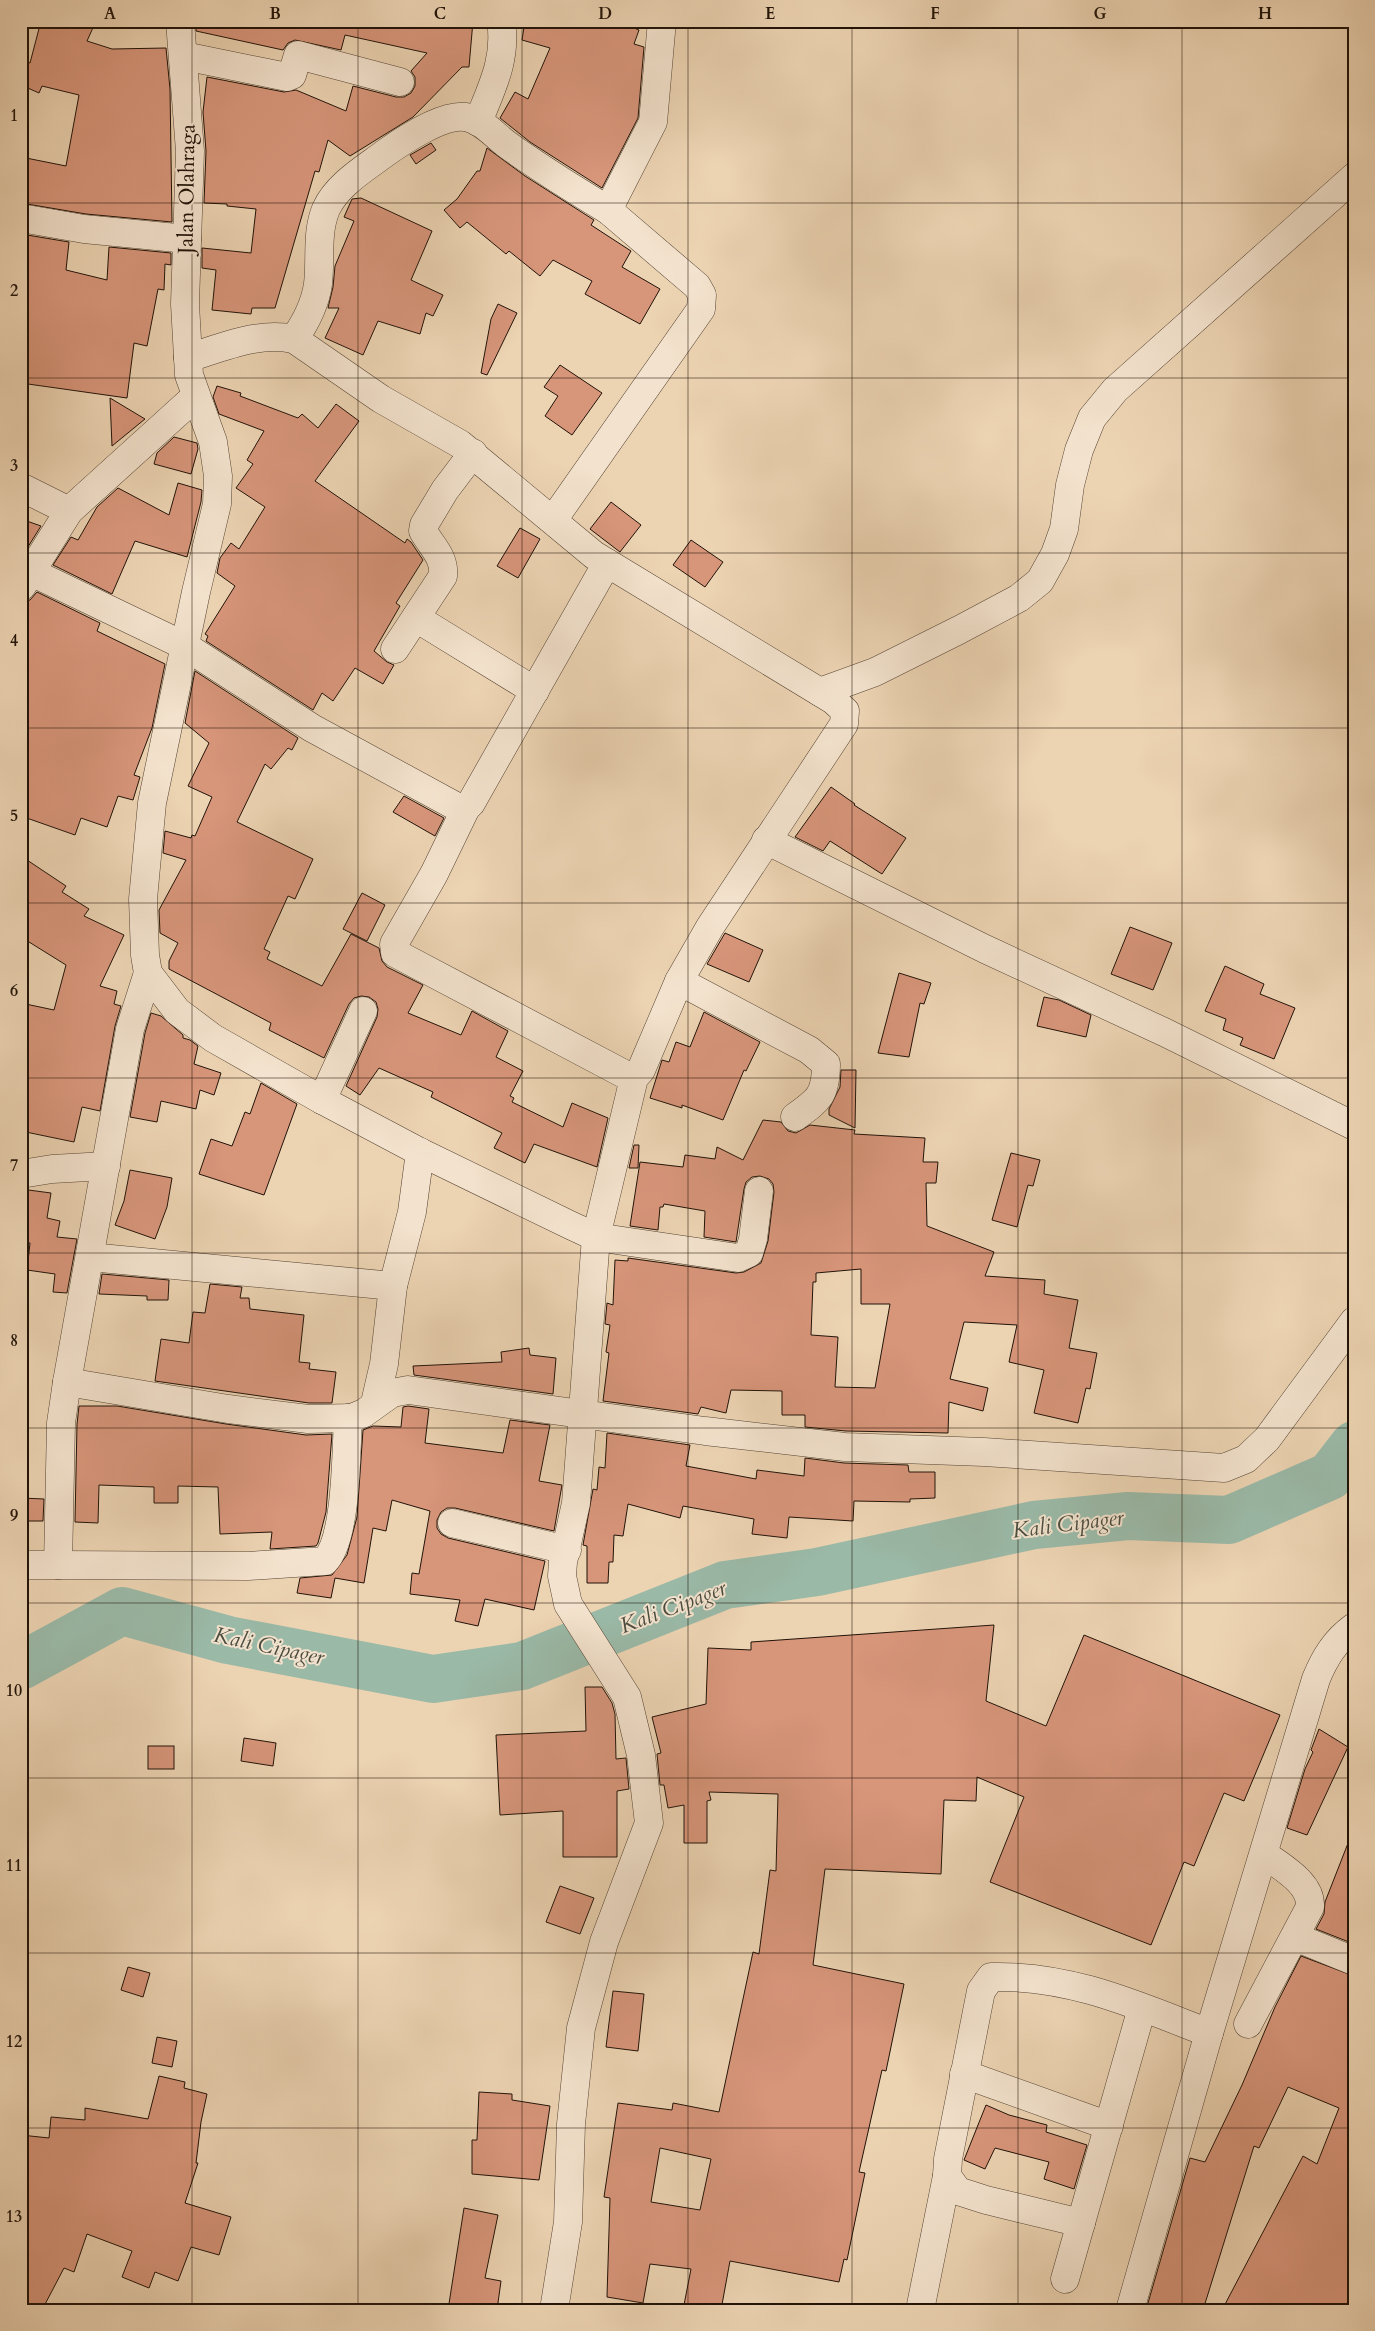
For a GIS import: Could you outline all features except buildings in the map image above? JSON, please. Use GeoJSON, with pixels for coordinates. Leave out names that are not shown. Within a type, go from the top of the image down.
{"type":"FeatureCollection","features":[{"type":"Feature","properties":{"kind":"street","name":"Jalan Olahraga"},"geometry":{"type":"LineString","coordinates":[[148,972],[145,955],[143,898],[152,803],[196,592],[217,504],[218,476],[213,442],[189,375],[186,304],[190,151],[180,21]]}},
{"type":"Feature","properties":{"kind":"street"},"geometry":{"type":"LineString","coordinates":[[478,122],[501,62],[504,38],[501,21]]}},
{"type":"Feature","properties":{"kind":"street"},"geometry":{"type":"LineString","coordinates":[[608,210],[653,122],[662,21]]}},
{"type":"Feature","properties":{"kind":"street"},"geometry":{"type":"LineString","coordinates":[[184,56],[287,77],[292,75],[298,55],[400,82]]}},
{"type":"Feature","properties":{"kind":"street"},"geometry":{"type":"LineString","coordinates":[[294,339],[308,319],[318,284],[320,232],[326,209],[335,196],[356,174],[388,151],[442,120],[465,117],[478,122],[509,146],[608,210],[697,286],[702,295],[701,310],[554,520]]}},
{"type":"Feature","properties":{"kind":"street"},"geometry":{"type":"LineString","coordinates":[[820,692],[875,672],[960,630],[1019,598],[1040,581],[1055,554],[1064,529],[1070,484],[1079,450],[1092,418],[1115,390],[1354,177]]}},
{"type":"Feature","properties":{"kind":"street"},"geometry":{"type":"LineString","coordinates":[[21,218],[84,229],[187,239]]}},
{"type":"Feature","properties":{"kind":"street"},"geometry":{"type":"LineString","coordinates":[[188,358],[252,340],[279,335],[294,339],[381,399],[460,444],[554,520],[570,537],[607,563],[820,692],[845,711],[844,724],[710,926],[679,981],[640,1070],[634,1078],[596,1237],[576,1503],[563,1562],[562,1576],[568,1604],[620,1688],[631,1710],[641,1755],[649,1823],[604,1942],[581,2028],[570,2124],[568,2222],[554,2310]]}},
{"type":"Feature","properties":{"kind":"street"},"geometry":{"type":"LineString","coordinates":[[196,396],[69,511],[26,579],[185,646],[312,728],[459,808],[466,808]]}},
{"type":"Feature","properties":{"kind":"street"},"geometry":{"type":"LineString","coordinates":[[396,649],[443,576],[444,566],[435,547],[423,531],[424,525],[450,482],[473,454]]}},
{"type":"Feature","properties":{"kind":"street"},"geometry":{"type":"LineString","coordinates":[[21,487],[69,511]]}},
{"type":"Feature","properties":{"kind":"street"},"geometry":{"type":"LineString","coordinates":[[607,563],[471,803],[466,808],[434,874],[394,944],[395,953],[634,1078]]}},
{"type":"Feature","properties":{"kind":"street"},"geometry":{"type":"LineString","coordinates":[[416,618],[535,691]]}},
{"type":"Feature","properties":{"kind":"street"},"geometry":{"type":"LineString","coordinates":[[766,840],[985,949],[1172,1035],[1354,1126]]}},
{"type":"Feature","properties":{"kind":"street"},"geometry":{"type":"LineString","coordinates":[[148,972],[177,1011],[213,1038],[322,1100],[420,1152],[596,1237],[738,1258],[749,1253],[753,1240],[759,1191]]}},
{"type":"Feature","properties":{"kind":"street"},"geometry":{"type":"LineString","coordinates":[[58,1565],[61,1423],[67,1382],[130,1029],[148,972]]}},
{"type":"Feature","properties":{"kind":"street"},"geometry":{"type":"LineString","coordinates":[[679,981],[809,1050],[826,1064],[826,1076],[818,1101],[795,1117]]}},
{"type":"Feature","properties":{"kind":"street"},"geometry":{"type":"LineString","coordinates":[[322,1100],[363,1011]]}},
{"type":"Feature","properties":{"kind":"street"},"geometry":{"type":"LineString","coordinates":[[375,1403],[384,1364],[393,1286],[400,1252],[412,1212],[420,1152]]}},
{"type":"Feature","properties":{"kind":"street"},"geometry":{"type":"LineString","coordinates":[[21,1174],[44,1169],[106,1166]]}},
{"type":"Feature","properties":{"kind":"street"},"geometry":{"type":"LineString","coordinates":[[90,1257],[393,1286]]}},
{"type":"Feature","properties":{"kind":"street"},"geometry":{"type":"LineString","coordinates":[[67,1382],[156,1398],[300,1418],[348,1418],[364,1413],[375,1403],[392,1393],[408,1390],[705,1431],[845,1447],[984,1452],[1224,1468],[1246,1459],[1267,1439],[1354,1321]]}},
{"type":"Feature","properties":{"kind":"street"},"geometry":{"type":"LineString","coordinates":[[21,1565],[248,1566],[326,1561],[335,1546],[340,1522],[348,1418]]}},
{"type":"Feature","properties":{"kind":"street"},"geometry":{"type":"LineString","coordinates":[[452,1523],[567,1550]]}},
{"type":"Feature","properties":{"kind":"street"},"geometry":{"type":"LineString","coordinates":[[1130,2310],[1209,2033],[1316,1679],[1326,1656],[1341,1636],[1354,1627]]}},
{"type":"Feature","properties":{"kind":"street"},"geometry":{"type":"LineString","coordinates":[[1248,2024],[1310,1907],[1310,1896],[1304,1886],[1264,1854]]}},
{"type":"Feature","properties":{"kind":"street"},"geometry":{"type":"LineString","coordinates":[[1295,1937],[1354,1962]]}},
{"type":"Feature","properties":{"kind":"street"},"geometry":{"type":"LineString","coordinates":[[920,2310],[981,1991],[990,1977],[1045,1980],[1072,1984],[1209,2033]]}},
{"type":"Feature","properties":{"kind":"street"},"geometry":{"type":"LineString","coordinates":[[1065,2279],[1142,2008]]}},
{"type":"Feature","properties":{"kind":"street"},"geometry":{"type":"LineString","coordinates":[[964,2074],[1109,2126]]}},
{"type":"Feature","properties":{"kind":"street"},"geometry":{"type":"LineString","coordinates":[[947,2176],[958,2190],[986,2200],[1081,2223]]}},
{"type":"Feature","properties":{"kind":"waterway","name":"Kali Cipager"},"geometry":{"type":"LineString","coordinates":[[21,1666],[122,1611],[228,1640],[433,1679],[522,1666],[725,1585],[817,1572],[1034,1525],[1128,1516],[1229,1520],[1330,1476],[1354,1445]]}}]}
